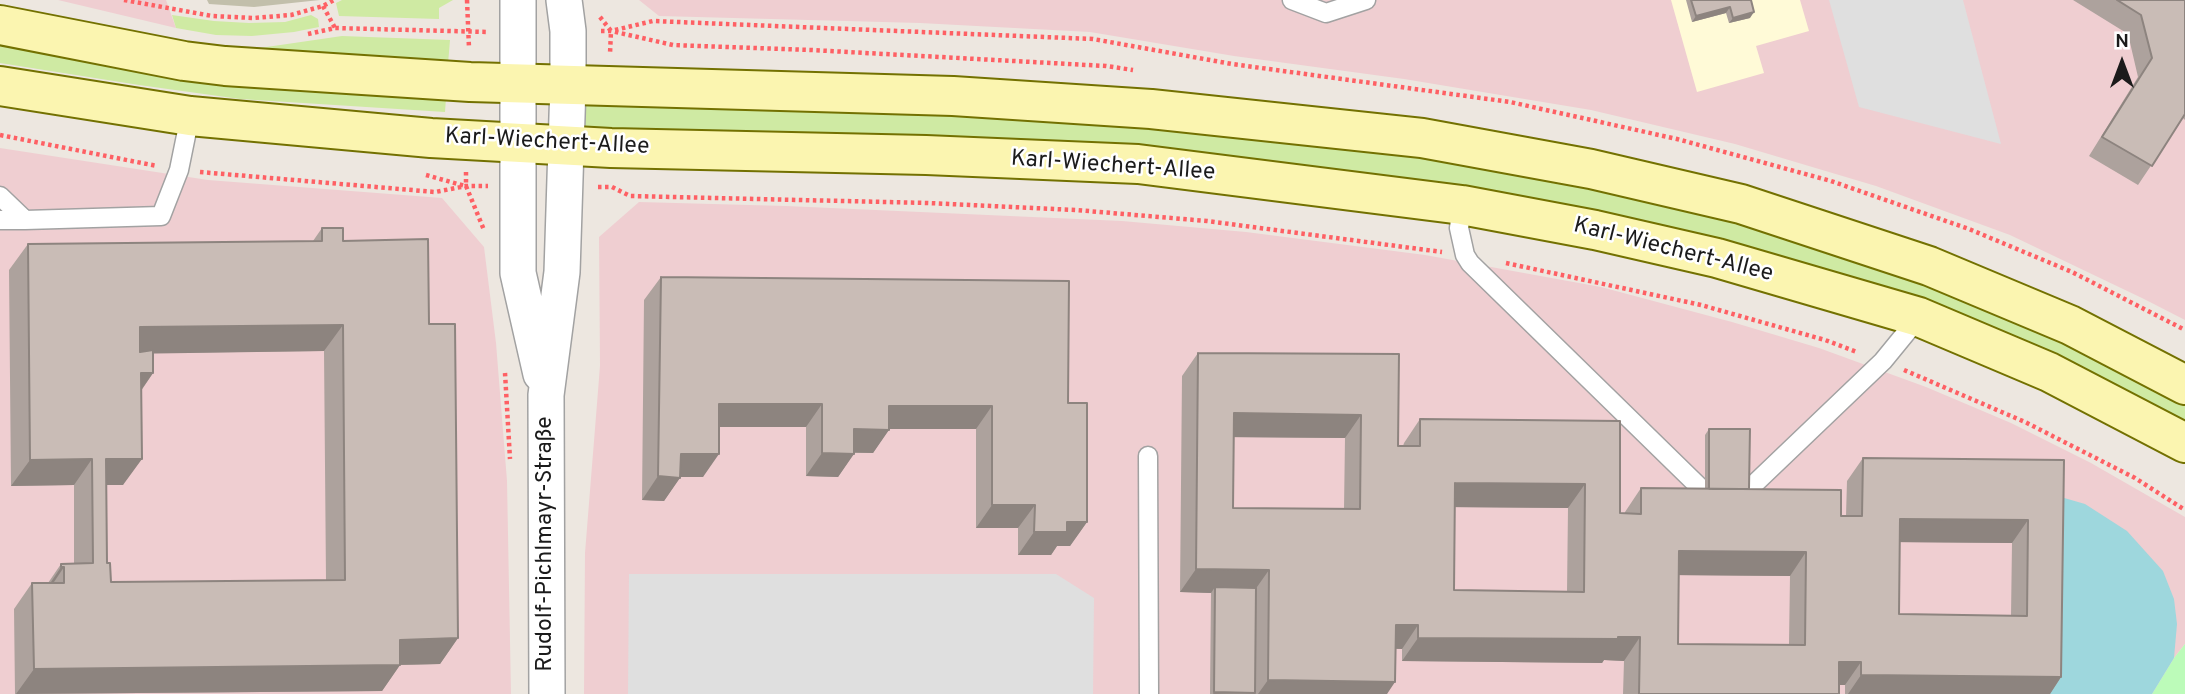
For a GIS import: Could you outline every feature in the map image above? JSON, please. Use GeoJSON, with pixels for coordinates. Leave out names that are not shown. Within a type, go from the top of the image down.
{"type":"FeatureCollection","features":[{"type":"Feature","properties":{"kind":"main road"},"geometry":{"type":"LineString","coordinates":[[0,25],[184,61],[225,66],[470,82],[953,96],[1151,109],[1422,138],[1578,167],[1741,204],[1929,265],[2070,325],[2185,384]]}},
{"type":"Feature","properties":{"kind":"main road","name":"Karl-Wiechert-Allee"},"geometry":{"type":"LineString","coordinates":[[0,86],[190,116],[431,138],[1138,164],[1462,205],[1595,230],[1717,258],[1919,317],[2049,372],[2185,443]]}},
{"type":"Feature","properties":{"kind":"street"},"geometry":{"type":"LineString","coordinates":[[518,0],[518,83]]}},
{"type":"Feature","properties":{"kind":"street"},"geometry":{"type":"LineString","coordinates":[[564,0],[568,31],[568,85]]}},
{"type":"Feature","properties":{"kind":"street","name":"Rudolf-Pichlmayr-Straße"},"geometry":{"type":"LineString","coordinates":[[518,83],[518,273],[546,395]]}},
{"type":"Feature","properties":{"kind":"street","name":"Rudolf-Pichlmayr-Straße"},"geometry":{"type":"LineString","coordinates":[[547,694],[546,395],[562,272],[568,85]]}},
{"type":"Feature","properties":{"kind":"lane"},"geometry":{"type":"LineString","coordinates":[[1292,0],[1326,12],[1366,0]]}},
{"type":"Feature","properties":{"kind":"lane"},"geometry":{"type":"LineString","coordinates":[[0,220],[161,216],[179,170],[190,116]]}},
{"type":"Feature","properties":{"kind":"lane"},"geometry":{"type":"LineString","coordinates":[[0,196],[25,220]]}},
{"type":"Feature","properties":{"kind":"lane"},"geometry":{"type":"LineString","coordinates":[[1462,205],[1459,228],[1465,255],[1470,263],[1725,512],[1884,361],[1919,317]]}},
{"type":"Feature","properties":{"kind":"lane"},"geometry":{"type":"LineString","coordinates":[[1148,456],[1149,694]]}},
{"type":"Feature","properties":{"kind":"path"},"geometry":{"type":"LineString","coordinates":[[124,0],[212,16],[254,18],[291,15],[334,0]]}},
{"type":"Feature","properties":{"kind":"path"},"geometry":{"type":"LineString","coordinates":[[467,0],[469,31]]}},
{"type":"Feature","properties":{"kind":"path"},"geometry":{"type":"LineString","coordinates":[[323,6],[335,28],[494,33]]}},
{"type":"Feature","properties":{"kind":"path"},"geometry":{"type":"LineString","coordinates":[[0,135],[179,170],[435,192],[466,186],[485,233]]}},
{"type":"Feature","properties":{"kind":"path"},"geometry":{"type":"LineString","coordinates":[[622,181],[612,187],[629,196],[928,202],[1076,210],[1194,220],[1465,255],[1701,305],[1884,361],[2025,422],[2135,478],[2185,510]]}},
{"type":"Feature","properties":{"kind":"path"},"geometry":{"type":"LineString","coordinates":[[504,361],[511,466]]}},
{"type":"Feature","properties":{"kind":"shaded area"},"geometry":{"type":"Polygon","coordinates":[[[58,0],[166,0],[176,28],[58,0]]]}},
{"type":"Feature","properties":{"kind":"shaded area"},"geometry":{"type":"Polygon","coordinates":[[[207,0],[320,0],[254,7],[209,4],[207,0]]]}},
{"type":"Feature","properties":{"kind":"shaded area"},"geometry":{"type":"Polygon","coordinates":[[[639,0],[2185,0],[2185,320],[2010,235],[1876,186],[1735,144],[1591,110],[1090,32],[920,23],[659,16],[639,0]]]}},
{"type":"Feature","properties":{"kind":"shaded area"},"geometry":{"type":"Polygon","coordinates":[[[1671,0],[1800,0],[1809,31],[1756,46],[1764,73],[1697,92],[1671,0]]]}},
{"type":"Feature","properties":{"kind":"shaded area"},"geometry":{"type":"Polygon","coordinates":[[[1829,0],[1963,0],[2001,144],[1859,107],[1829,0]]]}},
{"type":"Feature","properties":{"kind":"shaded area"},"geometry":{"type":"Polygon","coordinates":[[[0,148],[208,180],[442,198],[484,247],[496,343],[507,481],[511,694],[0,694],[0,148]]]}},
{"type":"Feature","properties":{"kind":"shaded area"},"geometry":{"type":"Polygon","coordinates":[[[639,202],[1122,221],[1246,232],[1425,255],[1601,287],[1732,322],[1819,348],[1926,387],[2011,423],[2091,463],[2185,517],[2185,644],[2152,694],[584,694],[585,553],[600,366],[599,237],[639,202]]]}},
{"type":"Feature","properties":{"kind":"shaded area"},"geometry":{"type":"Polygon","coordinates":[[[629,574],[1056,574],[1094,598],[1093,694],[628,694],[629,574]]]}},
{"type":"Feature","properties":{"kind":"green space"},"geometry":{"type":"Polygon","coordinates":[[[342,0],[453,0],[439,8],[439,19],[339,16],[336,3],[342,0]]]}},
{"type":"Feature","properties":{"kind":"green space"},"geometry":{"type":"Polygon","coordinates":[[[172,15],[249,23],[285,22],[311,15],[318,19],[319,27],[252,36],[216,35],[176,28],[172,15]]]}},
{"type":"Feature","properties":{"kind":"green space"},"geometry":{"type":"Polygon","coordinates":[[[342,36],[450,40],[448,64],[246,50],[342,36]]]}},
{"type":"Feature","properties":{"kind":"green space"},"geometry":{"type":"Polygon","coordinates":[[[0,43],[153,74],[446,98],[445,112],[240,99],[139,85],[0,63],[0,43]]]}},
{"type":"Feature","properties":{"kind":"green space"},"geometry":{"type":"Polygon","coordinates":[[[568,85],[1151,109],[1741,204],[2185,385],[2185,448],[2049,372],[1717,258],[1138,164],[565,145],[568,85]]]}},
{"type":"Feature","properties":{"kind":"green space"},"geometry":{"type":"Polygon","coordinates":[[[2185,644],[2185,694],[2152,694],[2174,658],[2185,644]]]}},
{"type":"Feature","properties":{"kind":"water"},"geometry":{"type":"Polygon","coordinates":[[[2047,493],[2085,504],[2127,531],[2163,571],[2174,599],[2177,624],[2174,658],[2152,694],[2045,694],[2047,493]]]}},
{"type":"Feature","properties":{"kind":"building"},"geometry":{"type":"Polygon","coordinates":[[[1691,0],[1751,0],[1754,12],[1733,18],[1730,7],[1696,16],[1691,0]]]}},
{"type":"Feature","properties":{"kind":"building"},"geometry":{"type":"Polygon","coordinates":[[[2117,0],[2185,0],[2185,114],[2152,166],[2102,137],[2152,58],[2141,15],[2117,0]]]}},
{"type":"Feature","properties":{"kind":"building"},"geometry":{"type":"Polygon","coordinates":[[[322,228],[343,228],[343,241],[428,239],[429,324],[455,324],[458,638],[400,640],[400,665],[34,669],[32,583],[64,583],[64,567],[61,567],[61,564],[93,563],[92,459],[30,460],[28,244],[322,241],[322,228]],[[343,325],[140,327],[140,352],[153,350],[153,373],[141,373],[142,459],[106,459],[107,563],[110,563],[111,582],[345,580],[343,325]]]}},
{"type":"Feature","properties":{"kind":"building"},"geometry":{"type":"Polygon","coordinates":[[[661,277],[1069,281],[1068,403],[1087,403],[1087,522],[1067,522],[1067,532],[1034,532],[1035,505],[992,505],[992,406],[889,406],[889,430],[854,429],[854,454],[822,453],[822,404],[719,404],[719,454],[681,454],[680,478],[658,476],[661,277]]]}},
{"type":"Feature","properties":{"kind":"building"},"geometry":{"type":"Polygon","coordinates":[[[1198,353],[1399,354],[1398,446],[1420,446],[1420,419],[1620,421],[1620,513],[1641,514],[1641,488],[1841,490],[1841,516],[1862,516],[1863,458],[2064,460],[2061,677],[1861,675],[1861,662],[1839,662],[1839,694],[1639,694],[1640,637],[1418,638],[1418,625],[1396,625],[1395,682],[1268,680],[1269,570],[1196,569],[1198,353]],[[1234,413],[1233,508],[1360,509],[1361,415],[1234,413]],[[1455,483],[1454,590],[1584,592],[1585,484],[1455,483]],[[1900,519],[1899,614],[2027,616],[2028,520],[1900,519]],[[1679,551],[1678,644],[1805,645],[1806,552],[1679,551]]]}},
{"type":"Feature","properties":{"kind":"building"},"geometry":{"type":"Polygon","coordinates":[[[1709,429],[1750,429],[1749,489],[1709,489],[1709,429]]]}},
{"type":"Feature","properties":{"kind":"building"},"geometry":{"type":"Polygon","coordinates":[[[1215,587],[1256,588],[1255,693],[1214,692],[1215,587]]]}}]}
